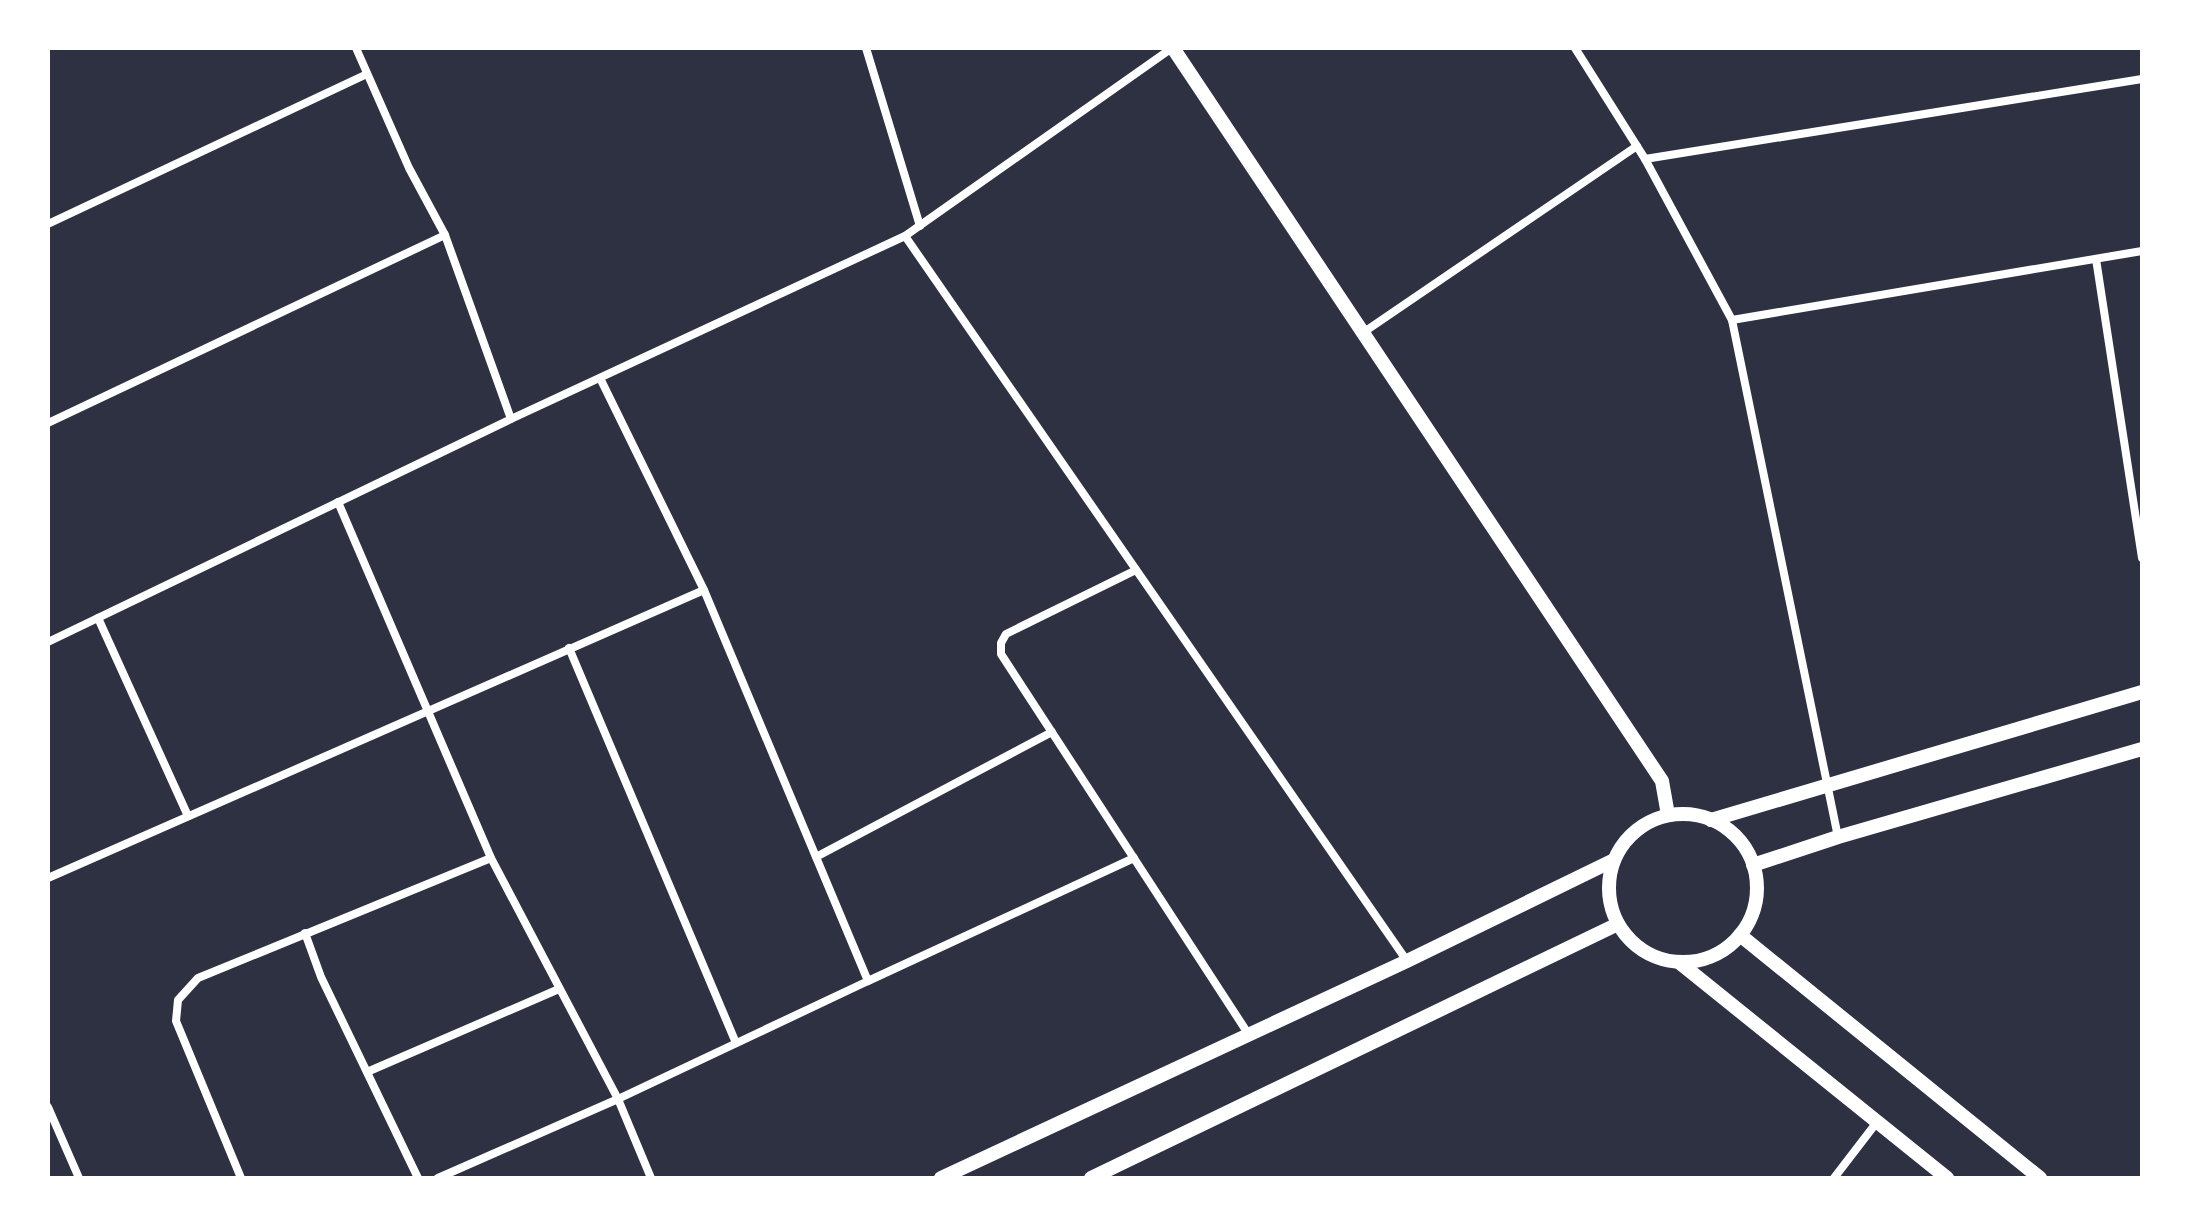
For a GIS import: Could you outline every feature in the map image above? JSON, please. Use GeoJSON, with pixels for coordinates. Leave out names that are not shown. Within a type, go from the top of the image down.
{"type":"FeatureCollection","features":[{"type":"Feature","properties":{"kind":"street"},"geometry":{"type":"LineString","coordinates":[[356,48],[409,168],[445,235],[511,419]]}},
{"type":"Feature","properties":{"kind":"street"},"geometry":{"type":"LineString","coordinates":[[866,48],[920,226]]}},
{"type":"Feature","properties":{"kind":"street"},"geometry":{"type":"LineString","coordinates":[[48,642],[511,419],[905,236],[1172,48],[1662,781],[1668,815]]}},
{"type":"Feature","properties":{"kind":"street"},"geometry":{"type":"LineString","coordinates":[[1575,48],[1645,159],[1732,320],[1838,837]]}},
{"type":"Feature","properties":{"kind":"street"},"geometry":{"type":"LineString","coordinates":[[48,224],[367,74]]}},
{"type":"Feature","properties":{"kind":"street"},"geometry":{"type":"LineString","coordinates":[[1645,159],[2142,79]]}},
{"type":"Feature","properties":{"kind":"street"},"geometry":{"type":"LineString","coordinates":[[1364,332],[1637,146]]}},
{"type":"Feature","properties":{"kind":"street"},"geometry":{"type":"LineString","coordinates":[[48,423],[445,235]]}},
{"type":"Feature","properties":{"kind":"street"},"geometry":{"type":"LineString","coordinates":[[905,236],[1407,961]]}},
{"type":"Feature","properties":{"kind":"street"},"geometry":{"type":"LineString","coordinates":[[1732,320],[2142,251]]}},
{"type":"Feature","properties":{"kind":"street"},"geometry":{"type":"LineString","coordinates":[[2096,259],[2142,558]]}},
{"type":"Feature","properties":{"kind":"street"},"geometry":{"type":"LineString","coordinates":[[600,378],[704,590],[868,981]]}},
{"type":"Feature","properties":{"kind":"street"},"geometry":{"type":"LineString","coordinates":[[338,502],[491,858],[618,1099],[651,1178]]}},
{"type":"Feature","properties":{"kind":"street"},"geometry":{"type":"LineString","coordinates":[[1136,570],[1006,634],[1001,643],[1001,654],[1249,1035]]}},
{"type":"Feature","properties":{"kind":"street"},"geometry":{"type":"LineString","coordinates":[[48,878],[704,590]]}},
{"type":"Feature","properties":{"kind":"street"},"geometry":{"type":"LineString","coordinates":[[98,618],[188,816]]}},
{"type":"Feature","properties":{"kind":"street"},"geometry":{"type":"LineString","coordinates":[[569,648],[736,1043]]}},
{"type":"Feature","properties":{"kind":"street"},"geometry":{"type":"LineString","coordinates":[[1711,820],[1827,783],[2142,692]]}},
{"type":"Feature","properties":{"kind":"street"},"geometry":{"type":"LineString","coordinates":[[816,857],[1052,732]]}},
{"type":"Feature","properties":{"kind":"street"},"geometry":{"type":"LineString","coordinates":[[1753,865],[1838,837],[2142,749]]}},
{"type":"Feature","properties":{"kind":"street"},"geometry":{"type":"LineString","coordinates":[[1668,815],[1692,815],[1728,829],[1742,844],[1753,865],[1757,890],[1752,914],[1740,935],[1723,951],[1703,960],[1680,963],[1659,959],[1639,949],[1618,924],[1609,893],[1614,860],[1627,840],[1646,824],[1668,815]]}},
{"type":"Feature","properties":{"kind":"street"},"geometry":{"type":"LineString","coordinates":[[241,1178],[176,1021],[178,1000],[198,978],[491,858]]}},
{"type":"Feature","properties":{"kind":"street"},"geometry":{"type":"LineString","coordinates":[[438,1178],[618,1099],[1134,858]]}},
{"type":"Feature","properties":{"kind":"street"},"geometry":{"type":"LineString","coordinates":[[941,1178],[1407,961],[1614,860]]}},
{"type":"Feature","properties":{"kind":"street"},"geometry":{"type":"LineString","coordinates":[[1091,1178],[1618,924]]}},
{"type":"Feature","properties":{"kind":"street"},"geometry":{"type":"LineString","coordinates":[[305,933],[321,977],[418,1178]]}},
{"type":"Feature","properties":{"kind":"street"},"geometry":{"type":"LineString","coordinates":[[1740,935],[2040,1178]]}},
{"type":"Feature","properties":{"kind":"street"},"geometry":{"type":"LineString","coordinates":[[1680,963],[1947,1178]]}},
{"type":"Feature","properties":{"kind":"street"},"geometry":{"type":"LineString","coordinates":[[367,1072],[559,989]]}},
{"type":"Feature","properties":{"kind":"street"},"geometry":{"type":"LineString","coordinates":[[48,1107],[79,1178]]}},
{"type":"Feature","properties":{"kind":"street"},"geometry":{"type":"LineString","coordinates":[[1834,1178],[1877,1122]]}}]}
